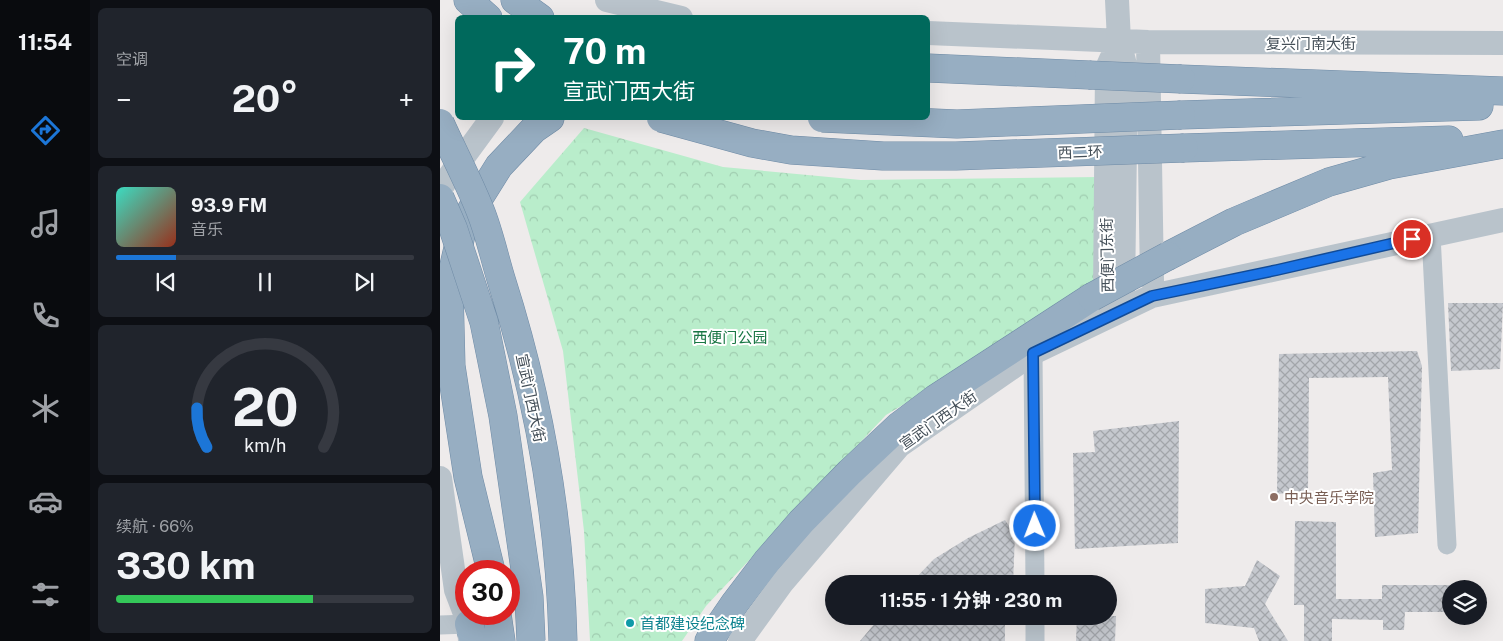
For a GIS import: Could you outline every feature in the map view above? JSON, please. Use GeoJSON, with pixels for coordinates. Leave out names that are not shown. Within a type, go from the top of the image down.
{"type":"FeatureCollection","features":[{"type":"Feature","properties":{"kind":"highway"},"geometry":{"type":"LineString","coordinates":[[468,0],[485,15]]}},
{"type":"Feature","properties":{"kind":"highway"},"geometry":{"type":"LineString","coordinates":[[515,0],[536,15]]}},
{"type":"Feature","properties":{"kind":"highway"},"geometry":{"type":"LineString","coordinates":[[930,68],[1503,91]]}},
{"type":"Feature","properties":{"kind":"highway"},"geometry":{"type":"LineString","coordinates":[[867,120],[957,124],[1503,105]]}},
{"type":"Feature","properties":{"kind":"highway"},"geometry":{"type":"LineString","coordinates":[[488,560],[468,477],[451,366],[449,287],[464,222],[499,166],[534,129],[547,120]]}},
{"type":"Feature","properties":{"kind":"highway","name":"西二环"},"geometry":{"type":"LineString","coordinates":[[668,120],[752,143],[791,150],[874,155],[956,156],[1503,138]]}},
{"type":"Feature","properties":{"kind":"highway","name":"宣武门西大街"},"geometry":{"type":"LineString","coordinates":[[440,123],[480,211],[512,312],[534,402],[552,504],[562,600],[563,641]]}},
{"type":"Feature","properties":{"kind":"highway"},"geometry":{"type":"LineString","coordinates":[[709,641],[735,603],[801,522],[899,426],[935,399],[1092,297],[1234,222],[1329,182],[1389,165],[1503,144]]}},
{"type":"Feature","properties":{"kind":"highway","name":"宣武门西大街"},"geometry":{"type":"LineString","coordinates":[[443,185],[453,228],[484,322],[503,416],[529,597],[531,641]]}},
{"type":"Feature","properties":{"kind":"highway"},"geometry":{"type":"LineString","coordinates":[[499,625],[501,641]]}},
{"type":"Feature","properties":{"kind":"street"},"geometry":{"type":"LineString","coordinates":[[607,0],[668,15]]}},
{"type":"Feature","properties":{"kind":"street","name":"西便门东街"},"geometry":{"type":"LineString","coordinates":[[1117,0],[1118,42],[1126,69],[1124,293],[1117,314]]}},
{"type":"Feature","properties":{"kind":"street"},"geometry":{"type":"LineString","coordinates":[[930,32],[1118,42]]}},
{"type":"Feature","properties":{"kind":"street","name":"复兴门南大街"},"geometry":{"type":"LineString","coordinates":[[1118,42],[1503,43]]}},
{"type":"Feature","properties":{"kind":"street"},"geometry":{"type":"LineString","coordinates":[[1148,42],[1152,296]]}},
{"type":"Feature","properties":{"kind":"street","name":"宣武门西大街"},"geometry":{"type":"LineString","coordinates":[[443,185],[491,120]]}},
{"type":"Feature","properties":{"kind":"street"},"geometry":{"type":"LineString","coordinates":[[1117,314],[1152,296],[1503,220]]}},
{"type":"Feature","properties":{"kind":"street"},"geometry":{"type":"LineString","coordinates":[[1431,235],[1447,545]]}},
{"type":"Feature","properties":{"kind":"street","name":"宣武门西大街"},"geometry":{"type":"LineString","coordinates":[[740,641],[782,583],[899,446],[1033,353],[1117,314]]}},
{"type":"Feature","properties":{"kind":"street"},"geometry":{"type":"LineString","coordinates":[[1033,353],[1035,575]]}},
{"type":"Feature","properties":{"kind":"street"},"geometry":{"type":"LineString","coordinates":[[440,478],[456,590],[471,635]]}},
{"type":"Feature","properties":{"kind":"street"},"geometry":{"type":"LineString","coordinates":[[440,624],[471,635]]}},
{"type":"Feature","properties":{"kind":"street"},"geometry":{"type":"LineString","coordinates":[[1035,625],[1036,641]]}},
{"type":"Feature","properties":{"kind":"green space","name":"西便门公园"},"geometry":{"type":"Polygon","coordinates":[[[584,128],[723,167],[861,180],[1099,177],[1098,288],[886,415],[706,606],[682,641],[590,641],[584,531],[563,351],[520,202],[584,128]]]}},
{"type":"Feature","properties":{"kind":"building"},"geometry":{"type":"Polygon","coordinates":[[[1448,303],[1503,303],[1500,369],[1451,371],[1448,303]]]}},
{"type":"Feature","properties":{"kind":"building"},"geometry":{"type":"Polygon","coordinates":[[[1417,351],[1422,366],[1418,533],[1375,537],[1373,473],[1392,470],[1388,377],[1309,378],[1308,491],[1277,494],[1279,354],[1417,351]]]}},
{"type":"Feature","properties":{"kind":"building"},"geometry":{"type":"Polygon","coordinates":[[[1179,421],[1178,543],[1075,549],[1073,453],[1095,452],[1093,431],[1179,421]]]}},
{"type":"Feature","properties":{"kind":"building"},"geometry":{"type":"Polygon","coordinates":[[[1005,520],[1015,535],[1013,575],[919,575],[934,559],[968,538],[1005,520]]]}},
{"type":"Feature","properties":{"kind":"building"},"geometry":{"type":"Polygon","coordinates":[[[1295,521],[1336,522],[1336,599],[1382,599],[1382,585],[1442,585],[1442,612],[1405,612],[1404,630],[1383,630],[1383,620],[1332,619],[1332,641],[1304,641],[1304,605],[1294,605],[1295,521]]]}},
{"type":"Feature","properties":{"kind":"building"},"geometry":{"type":"Polygon","coordinates":[[[1257,560],[1280,576],[1265,604],[1288,641],[1259,641],[1254,628],[1205,623],[1205,589],[1245,586],[1257,560]]]}},
{"type":"Feature","properties":{"kind":"building"},"geometry":{"type":"Polygon","coordinates":[[[873,625],[1005,625],[1005,641],[860,641],[873,625]]]}},
{"type":"Feature","properties":{"kind":"building"},"geometry":{"type":"Polygon","coordinates":[[[1077,625],[1116,625],[1115,641],[1076,641],[1077,625]]]}},
{"type":"Feature","properties":{"kind":"place","name":"中央音乐学院"},"geometry":{"type":"Point","coordinates":[1274,497]}},
{"type":"Feature","properties":{"kind":"place","name":"首都建设纪念碑"},"geometry":{"type":"Point","coordinates":[630,623]}},
{"type":"Feature","properties":{"kind":"route"},"geometry":{"type":"LineString","coordinates":[[1035,526],[1033,353],[1152,296],[1412,239]]}}]}
